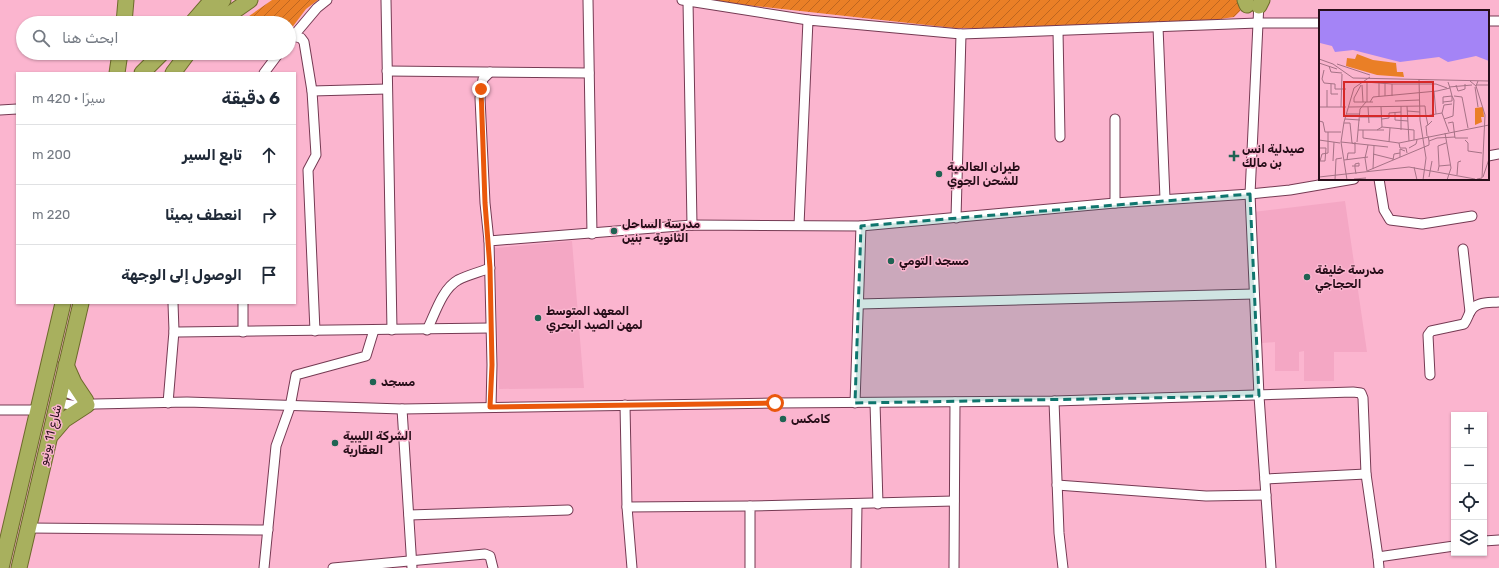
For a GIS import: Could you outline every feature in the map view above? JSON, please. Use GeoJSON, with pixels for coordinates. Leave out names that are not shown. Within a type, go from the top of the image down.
{"type":"FeatureCollection","features":[{"type":"Feature","properties":{"kind":"highway"},"geometry":{"type":"LineString","coordinates":[[125,16],[126,0]]}},
{"type":"Feature","properties":{"kind":"highway"},"geometry":{"type":"LineString","coordinates":[[198,16],[212,0]]}},
{"type":"Feature","properties":{"kind":"highway"},"geometry":{"type":"LineString","coordinates":[[214,16],[224,0]]}},
{"type":"Feature","properties":{"kind":"highway"},"geometry":{"type":"LineString","coordinates":[[227,16],[250,0]]}},
{"type":"Feature","properties":{"kind":"highway"},"geometry":{"type":"LineString","coordinates":[[117,72],[119,60]]}},
{"type":"Feature","properties":{"kind":"highway"},"geometry":{"type":"LineString","coordinates":[[143,72],[155,60]]}},
{"type":"Feature","properties":{"kind":"highway"},"geometry":{"type":"LineString","coordinates":[[174,72],[183,60]]}},
{"type":"Feature","properties":{"kind":"highway","name":"شارع 11 يونيو"},"geometry":{"type":"LineString","coordinates":[[0,568],[63,304]]}},
{"type":"Feature","properties":{"kind":"highway","name":"شارع 11 يونيو"},"geometry":{"type":"LineString","coordinates":[[19,568],[81,304]]}},
{"type":"Feature","properties":{"kind":"highway"},"geometry":{"type":"LineString","coordinates":[[48,441],[54,429],[88,403],[74,383],[66,366]]}},
{"type":"Feature","properties":{"kind":"street"},"geometry":{"type":"LineString","coordinates":[[296,32],[317,8],[327,0]]}},
{"type":"Feature","properties":{"kind":"street"},"geometry":{"type":"LineString","coordinates":[[386,0],[392,330]]}},
{"type":"Feature","properties":{"kind":"street"},"geometry":{"type":"LineString","coordinates":[[588,0],[592,234]]}},
{"type":"Feature","properties":{"kind":"street"},"geometry":{"type":"LineString","coordinates":[[692,225],[685,0],[808,20],[961,34],[1158,27],[1255,7],[1319,23]]}},
{"type":"Feature","properties":{"kind":"street"},"geometry":{"type":"LineString","coordinates":[[1255,7],[1255,110],[1250,194],[1259,396],[1271,568]]}},
{"type":"Feature","properties":{"kind":"street"},"geometry":{"type":"LineString","coordinates":[[799,225],[808,20]]}},
{"type":"Feature","properties":{"kind":"street"},"geometry":{"type":"LineString","coordinates":[[1158,27],[1165,199]]}},
{"type":"Feature","properties":{"kind":"street"},"geometry":{"type":"LineString","coordinates":[[1058,31],[1060,137]]}},
{"type":"Feature","properties":{"kind":"street"},"geometry":{"type":"LineString","coordinates":[[956,218],[961,34]]}},
{"type":"Feature","properties":{"kind":"street"},"geometry":{"type":"LineString","coordinates":[[296,38],[301,38],[304,42],[312,91],[316,155],[308,170],[315,331]]}},
{"type":"Feature","properties":{"kind":"street"},"geometry":{"type":"LineString","coordinates":[[265,72],[274,60]]}},
{"type":"Feature","properties":{"kind":"street"},"geometry":{"type":"LineString","coordinates":[[387,71],[589,73]]}},
{"type":"Feature","properties":{"kind":"street"},"geometry":{"type":"LineString","coordinates":[[490,72],[483,80],[480,98],[490,268],[490,328],[492,365],[490,407]]}},
{"type":"Feature","properties":{"kind":"street"},"geometry":{"type":"LineString","coordinates":[[312,91],[387,89]]}},
{"type":"Feature","properties":{"kind":"street"},"geometry":{"type":"LineString","coordinates":[[0,110],[16,109]]}},
{"type":"Feature","properties":{"kind":"street"},"geometry":{"type":"LineString","coordinates":[[1115,203],[1116,119]]}},
{"type":"Feature","properties":{"kind":"street"},"geometry":{"type":"LineString","coordinates":[[1489,156],[1499,154]]}},
{"type":"Feature","properties":{"kind":"street"},"geometry":{"type":"LineString","coordinates":[[489,241],[692,225],[861,226],[1115,203],[1250,194],[1290,190],[1342,180]]}},
{"type":"Feature","properties":{"kind":"street"},"geometry":{"type":"LineString","coordinates":[[1379,180],[1384,210],[1390,220],[1422,224],[1472,216]]}},
{"type":"Feature","properties":{"kind":"street"},"geometry":{"type":"LineString","coordinates":[[855,403],[861,226]]}},
{"type":"Feature","properties":{"kind":"street"},"geometry":{"type":"LineString","coordinates":[[1463,249],[1470,312]]}},
{"type":"Feature","properties":{"kind":"street"},"geometry":{"type":"LineString","coordinates":[[427,330],[446,291],[452,285],[458,280],[490,268]]}},
{"type":"Feature","properties":{"kind":"street"},"geometry":{"type":"LineString","coordinates":[[859,304],[1254,294]]}},
{"type":"Feature","properties":{"kind":"street"},"geometry":{"type":"LineString","coordinates":[[1430,375],[1428,334],[1436,329],[1464,324],[1475,305],[1480,303],[1499,302]]}},
{"type":"Feature","properties":{"kind":"street"},"geometry":{"type":"LineString","coordinates":[[168,403],[174,331],[173,304]]}},
{"type":"Feature","properties":{"kind":"street"},"geometry":{"type":"LineString","coordinates":[[242,304],[243,332]]}},
{"type":"Feature","properties":{"kind":"street"},"geometry":{"type":"LineString","coordinates":[[174,331],[243,332],[490,328]]}},
{"type":"Feature","properties":{"kind":"street"},"geometry":{"type":"LineString","coordinates":[[264,568],[276,446],[290,407],[296,375],[366,356],[374,330]]}},
{"type":"Feature","properties":{"kind":"street"},"geometry":{"type":"LineString","coordinates":[[60,396],[88,403],[168,403],[402,409],[624,405],[1054,401],[1353,392],[1361,393],[1363,403],[1366,474],[1379,568]]}},
{"type":"Feature","properties":{"kind":"street"},"geometry":{"type":"LineString","coordinates":[[60,396],[78,406],[88,403]]}},
{"type":"Feature","properties":{"kind":"street"},"geometry":{"type":"LineString","coordinates":[[1054,401],[1059,533],[1063,568]]}},
{"type":"Feature","properties":{"kind":"street"},"geometry":{"type":"LineString","coordinates":[[954,568],[955,402]]}},
{"type":"Feature","properties":{"kind":"street"},"geometry":{"type":"LineString","coordinates":[[875,403],[878,504]]}},
{"type":"Feature","properties":{"kind":"street"},"geometry":{"type":"LineString","coordinates":[[624,405],[627,506],[632,568]]}},
{"type":"Feature","properties":{"kind":"street"},"geometry":{"type":"LineString","coordinates":[[402,409],[412,564]]}},
{"type":"Feature","properties":{"kind":"street"},"geometry":{"type":"LineString","coordinates":[[0,410],[38,410]]}},
{"type":"Feature","properties":{"kind":"street"},"geometry":{"type":"LineString","coordinates":[[1265,479],[1366,474]]}},
{"type":"Feature","properties":{"kind":"street"},"geometry":{"type":"LineString","coordinates":[[1057,485],[1206,496],[1266,495]]}},
{"type":"Feature","properties":{"kind":"street"},"geometry":{"type":"LineString","coordinates":[[627,506],[750,506],[954,502]]}},
{"type":"Feature","properties":{"kind":"street"},"geometry":{"type":"LineString","coordinates":[[856,568],[857,504]]}},
{"type":"Feature","properties":{"kind":"street"},"geometry":{"type":"LineString","coordinates":[[750,506],[750,568]]}},
{"type":"Feature","properties":{"kind":"street"},"geometry":{"type":"LineString","coordinates":[[409,515],[568,510]]}},
{"type":"Feature","properties":{"kind":"street"},"geometry":{"type":"LineString","coordinates":[[28,528],[268,530]]}},
{"type":"Feature","properties":{"kind":"street"},"geometry":{"type":"LineString","coordinates":[[1487,541],[1499,540]]}},
{"type":"Feature","properties":{"kind":"street"},"geometry":{"type":"LineString","coordinates":[[1378,557],[1451,546]]}},
{"type":"Feature","properties":{"kind":"street"},"geometry":{"type":"LineString","coordinates":[[333,568],[412,564],[485,554],[490,556],[493,568]]}},
{"type":"Feature","properties":{"kind":"highlighted area"},"geometry":{"type":"Polygon","coordinates":[[[1250,194],[1259,396],[855,403],[861,226],[1250,194]]]}},
{"type":"Feature","properties":{"kind":"shaded area"},"geometry":{"type":"Polygon","coordinates":[[[272,0],[318,0],[306,9],[296,22],[296,16],[249,16],[272,0]]]}},
{"type":"Feature","properties":{"kind":"shaded area"},"geometry":{"type":"Polygon","coordinates":[[[700,0],[1239,0],[1240,11],[1234,17],[1214,20],[1013,28],[954,28],[700,0]]]}},
{"type":"Feature","properties":{"kind":"shaded area","name":"مدرسة خليفة الحجاجي"},"geometry":{"type":"Polygon","coordinates":[[[1345,201],[1367,352],[1334,352],[1334,381],[1304,381],[1304,351],[1299,352],[1299,371],[1275,371],[1275,342],[1262,343],[1253,212],[1345,201]]]}},
{"type":"Feature","properties":{"kind":"shaded area","name":"المعهد المتوسط لمهن الصيد البحري"},"geometry":{"type":"Polygon","coordinates":[[[572,241],[584,388],[499,389],[495,248],[572,241]]]}},
{"type":"Feature","properties":{"kind":"place","name":"صيدلية انس بن مالك"},"geometry":{"type":"Point","coordinates":[1234,156]}},
{"type":"Feature","properties":{"kind":"place","name":"طيران العالمية للشحن الجوي"},"geometry":{"type":"Point","coordinates":[939,174]}},
{"type":"Feature","properties":{"kind":"place","name":"مدرسة الساحل الثانوية - بنين"},"geometry":{"type":"Point","coordinates":[614,231]}},
{"type":"Feature","properties":{"kind":"place","name":"مسجد التومي"},"geometry":{"type":"Point","coordinates":[891,261]}},
{"type":"Feature","properties":{"kind":"place","name":"مدرسة خليفة الحجاجي"},"geometry":{"type":"Point","coordinates":[1307,277]}},
{"type":"Feature","properties":{"kind":"place","name":"المعهد المتوسط لمهن الصيد البحري"},"geometry":{"type":"Point","coordinates":[538,318]}},
{"type":"Feature","properties":{"kind":"place","name":"مسجد"},"geometry":{"type":"Point","coordinates":[373,382]}},
{"type":"Feature","properties":{"kind":"place","name":"كامكس"},"geometry":{"type":"Point","coordinates":[783,419]}},
{"type":"Feature","properties":{"kind":"place","name":"الشركة الليبية العقارية"},"geometry":{"type":"Point","coordinates":[335,443]}},
{"type":"Feature","properties":{"kind":"route"},"geometry":{"type":"LineString","coordinates":[[481,89],[480,98],[485,203],[490,268],[490,328],[492,365],[490,407],[775,403]]}}]}
